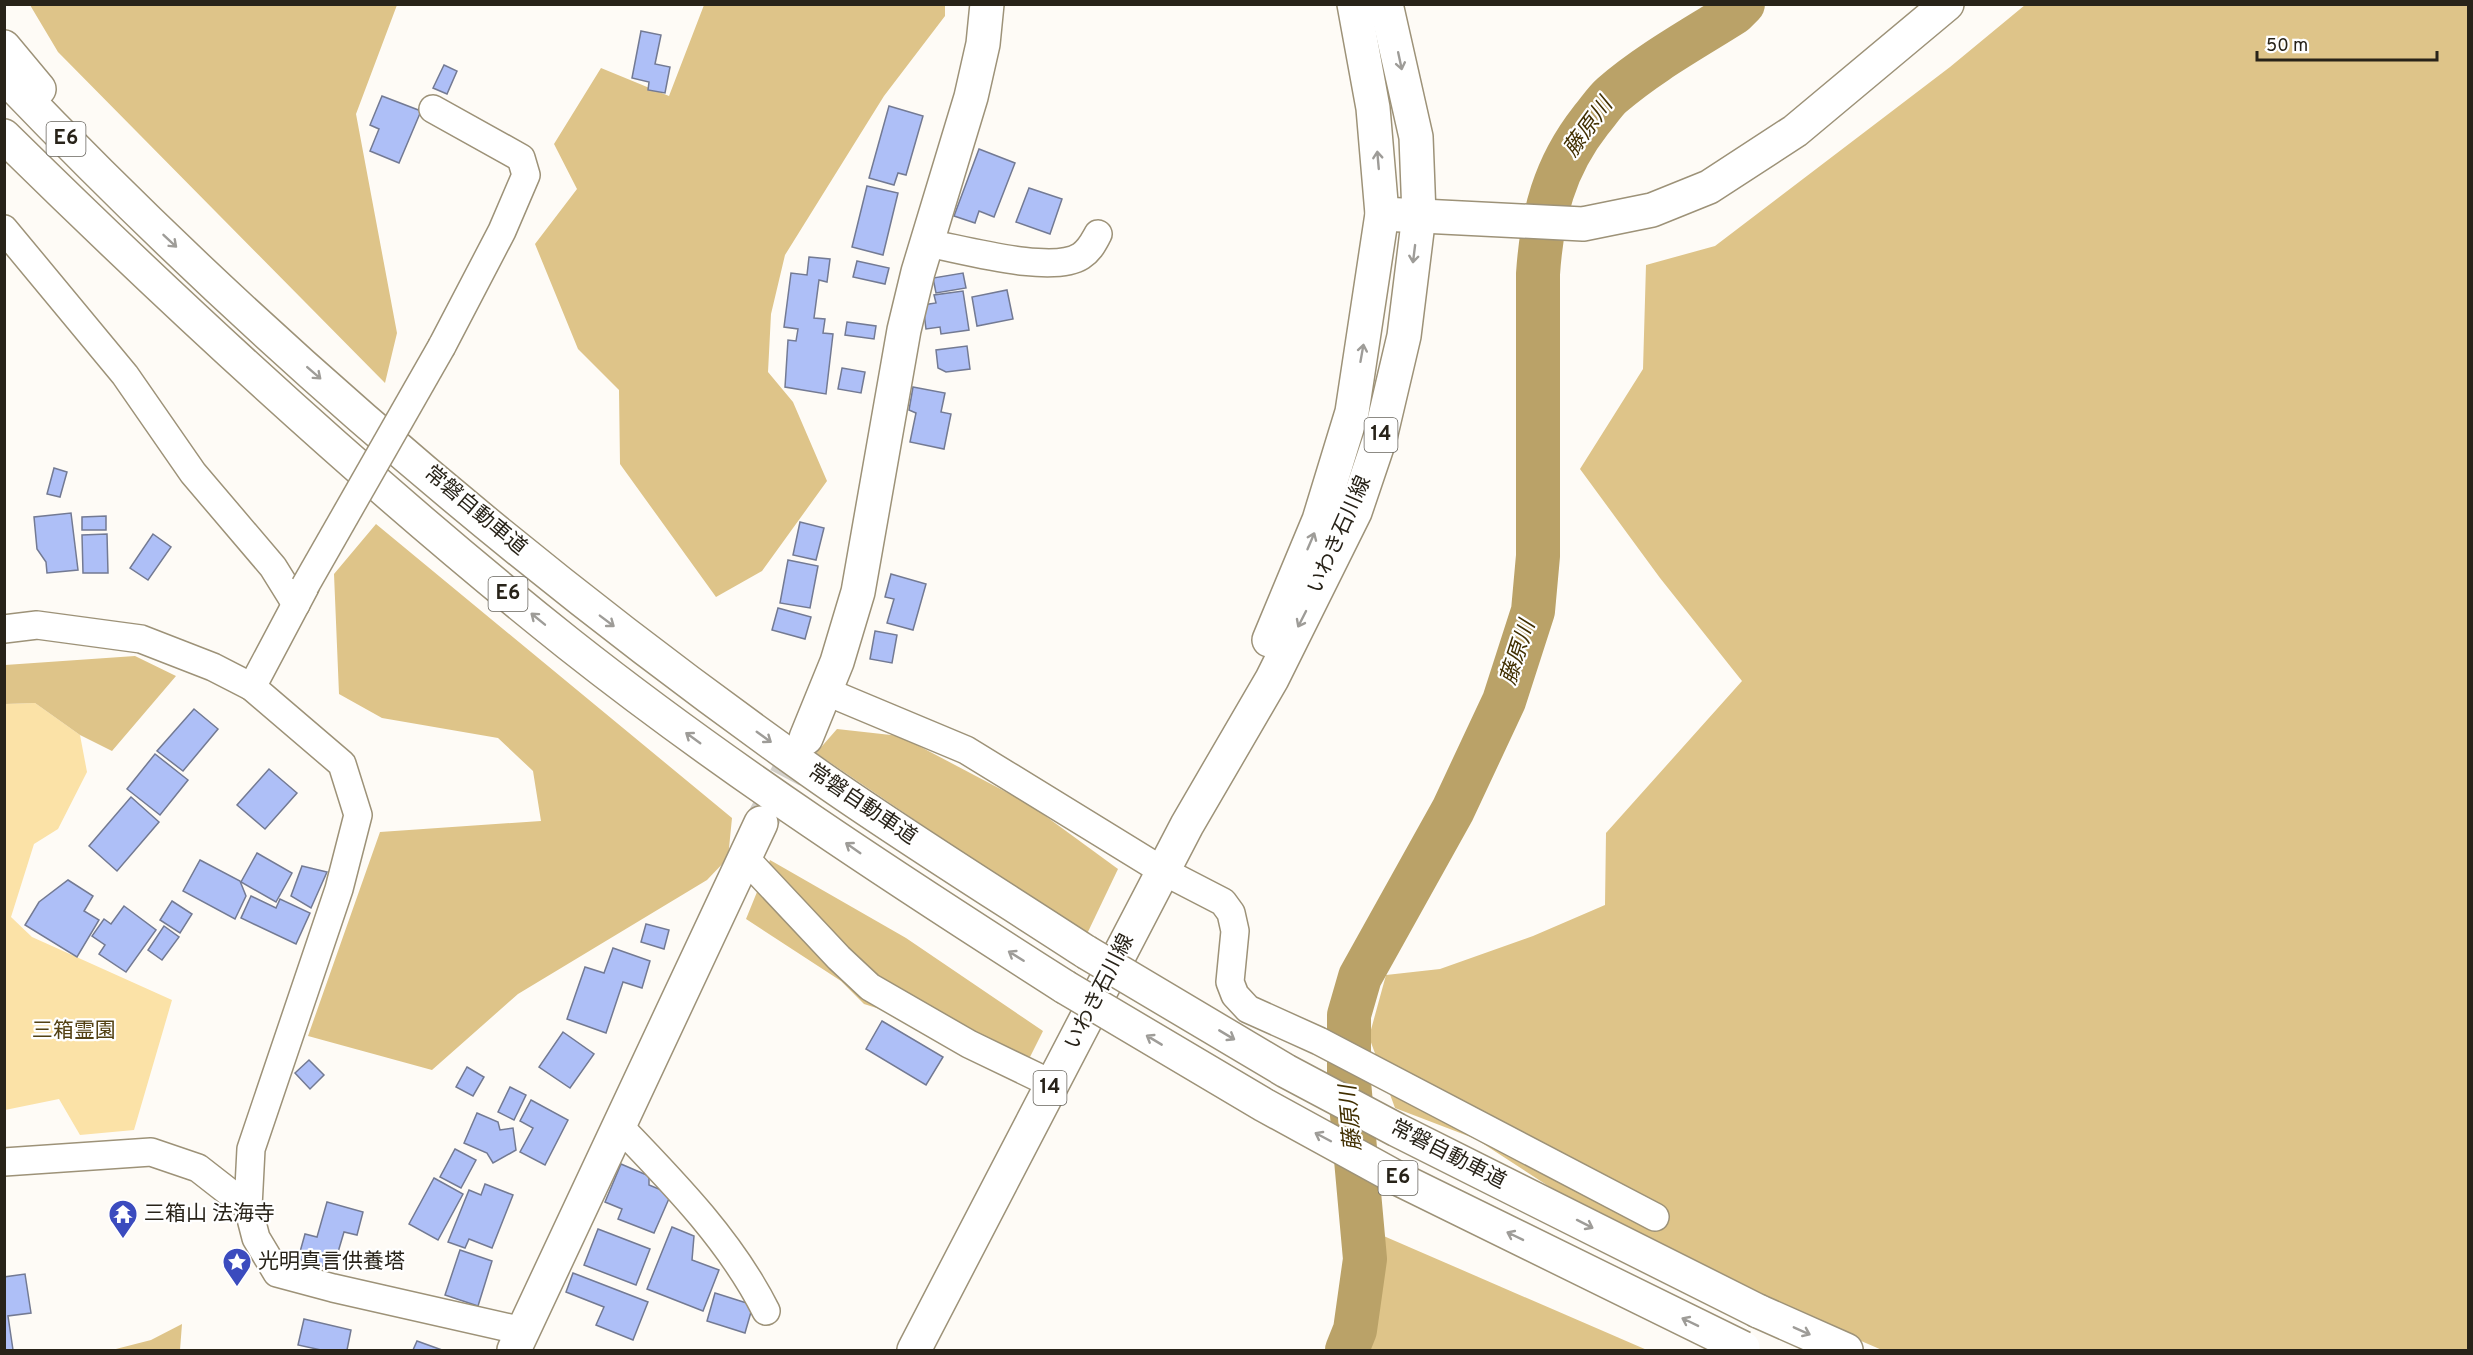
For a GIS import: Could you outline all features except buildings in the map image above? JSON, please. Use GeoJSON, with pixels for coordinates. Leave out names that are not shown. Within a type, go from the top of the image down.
{"type":"FeatureCollection","features":[{"type":"Feature","properties":{"kind":"main road"},"geometry":{"type":"LineString","coordinates":[[806,738],[837,662],[858,592],[904,330],[927,243],[971,97],[983,44],[987,4]]}},
{"type":"Feature","properties":{"kind":"main road","name":"いわき石川線"},"geometry":{"type":"LineString","coordinates":[[1187,825],[1252,680],[1319,520],[1352,412],[1382,214],[1373,108],[1354,4]]}},
{"type":"Feature","properties":{"kind":"main road","name":"いわき石川線"},"geometry":{"type":"LineString","coordinates":[[914,1350],[1187,825],[1272,679],[1355,512],[1380,438],[1404,336],[1419,215],[1416,137],[1386,4]]}},
{"type":"Feature","properties":{"kind":"main road"},"geometry":{"type":"LineString","coordinates":[[1382,214],[1583,224],[1652,210],[1709,188],[1795,131],[1947,4]]}},
{"type":"Feature","properties":{"kind":"main road"},"geometry":{"type":"LineString","coordinates":[[4,47],[127,201]]}},
{"type":"Feature","properties":{"kind":"main road","name":"常磐自動車道"},"geometry":{"type":"LineString","coordinates":[[4,76],[127,201],[281,344],[440,484],[593,610],[814,773],[1086,952],[1286,1071],[1397,1130],[1758,1311],[1846,1350]]}},
{"type":"Feature","properties":{"kind":"main road","name":"常磐自動車道"},"geometry":{"type":"LineString","coordinates":[[4,136],[240,363],[410,514],[571,645],[702,744],[920,895],[1065,987],[1264,1106],[1400,1179],[1745,1349]]}},
{"type":"Feature","properties":{"kind":"main road"},"geometry":{"type":"LineString","coordinates":[[519,1341],[761,823]]}},
{"type":"Feature","properties":{"kind":"street"},"geometry":{"type":"LineString","coordinates":[[252,687],[301,595],[442,346],[502,231],[526,175],[521,158],[433,109]]}},
{"type":"Feature","properties":{"kind":"street"},"geometry":{"type":"LineString","coordinates":[[4,229],[125,375],[193,473],[273,567],[301,595]]}},
{"type":"Feature","properties":{"kind":"street"},"geometry":{"type":"LineString","coordinates":[[927,243],[1035,263],[1057,263],[1079,257],[1090,249],[1098,234]]}},
{"type":"Feature","properties":{"kind":"street"},"geometry":{"type":"LineString","coordinates":[[4,629],[37,625],[141,639],[213,667],[252,687],[342,764],[358,814],[339,889],[251,1149],[248,1207],[256,1238],[277,1273],[519,1341]]}},
{"type":"Feature","properties":{"kind":"street"},"geometry":{"type":"LineString","coordinates":[[825,691],[966,750],[1163,871],[1223,902],[1231,913],[1235,932],[1230,982],[1234,995],[1248,1009],[1319,1041],[1655,1217]]}},
{"type":"Feature","properties":{"kind":"street"},"geometry":{"type":"LineString","coordinates":[[745,858],[839,958],[870,987],[969,1044],[1052,1084]]}},
{"type":"Feature","properties":{"kind":"street"},"geometry":{"type":"LineString","coordinates":[[619,1126],[684,1194],[753,1285],[766,1311]]}},
{"type":"Feature","properties":{"kind":"street"},"geometry":{"type":"LineString","coordinates":[[4,1162],[150,1152],[198,1168],[248,1207]]}},
{"type":"Feature","properties":{"kind":"green space","name":"三箱霊園"},"geometry":{"type":"Polygon","coordinates":[[[35,703],[80,735],[87,772],[58,829],[34,844],[11,917],[32,937],[172,1000],[134,1130],[80,1135],[59,1099],[5,1110],[4,704],[35,703]]]}},
{"type":"Feature","properties":{"kind":"shaded area"},"geometry":{"type":"Polygon","coordinates":[[[30,5],[397,5],[356,114],[397,333],[385,383],[58,52],[30,5]]]}},
{"type":"Feature","properties":{"kind":"shaded area"},"geometry":{"type":"Polygon","coordinates":[[[704,5],[945,5],[945,16],[884,96],[785,255],[771,314],[768,372],[793,402],[827,481],[762,571],[716,597],[620,464],[619,390],[578,349],[535,244],[577,189],[554,144],[601,68],[669,96],[704,5]]]}},
{"type":"Feature","properties":{"kind":"shaded area"},"geometry":{"type":"Polygon","coordinates":[[[2025,5],[2468,5],[2468,1350],[1882,1350],[1642,1247],[1476,1139],[1395,1108],[1369,1037],[1386,975],[1440,969],[1533,936],[1605,905],[1606,833],[1742,681],[1660,578],[1580,469],[1643,369],[1646,265],[1715,246],[1950,67],[2025,5]]]}},
{"type":"Feature","properties":{"kind":"shaded area"},"geometry":{"type":"Polygon","coordinates":[[[376,524],[732,818],[728,858],[707,880],[518,994],[432,1070],[308,1036],[380,832],[541,821],[533,771],[498,738],[382,718],[339,694],[334,574],[376,524]]]}},
{"type":"Feature","properties":{"kind":"shaded area"},"geometry":{"type":"Polygon","coordinates":[[[135,656],[176,676],[112,751],[80,735],[35,703],[5,704],[5,665],[135,656]]]}},
{"type":"Feature","properties":{"kind":"shaded area"},"geometry":{"type":"Polygon","coordinates":[[[837,729],[900,736],[1029,804],[1118,869],[1086,936],[816,753],[837,729]]]}},
{"type":"Feature","properties":{"kind":"shaded area"},"geometry":{"type":"Polygon","coordinates":[[[770,860],[906,938],[1043,1031],[1030,1057],[864,1004],[841,981],[746,919],[770,860]]]}},
{"type":"Feature","properties":{"kind":"shaded area"},"geometry":{"type":"Polygon","coordinates":[[[1379,1234],[1647,1350],[1330,1350],[1379,1234]]]}},
{"type":"Feature","properties":{"kind":"shaded area"},"geometry":{"type":"Polygon","coordinates":[[[182,1324],[180,1350],[112,1350],[151,1340],[182,1324]]]}},
{"type":"Feature","properties":{"kind":"waterway","name":"藤原川"},"geometry":{"type":"LineString","coordinates":[[1347,1350],[1355,1330],[1365,1259],[1349,1082],[1349,1015],[1360,977],[1453,810],[1504,701],[1533,611],[1538,556],[1538,274],[1543,232],[1552,192],[1578,138],[1609,98],[1641,72],[1734,13],[1743,4]]}},
{"type":"Feature","properties":{"kind":"tunnel"},"geometry":{"type":"LineString","coordinates":[[762,821],[806,738]]}},
{"type":"Feature","properties":{"kind":"place","name":"三箱山 法海寺"},"geometry":{"type":"Point","coordinates":[123,1240]}},
{"type":"Feature","properties":{"kind":"place","name":"光明真言供養塔"},"geometry":{"type":"Point","coordinates":[237,1288]}}]}
